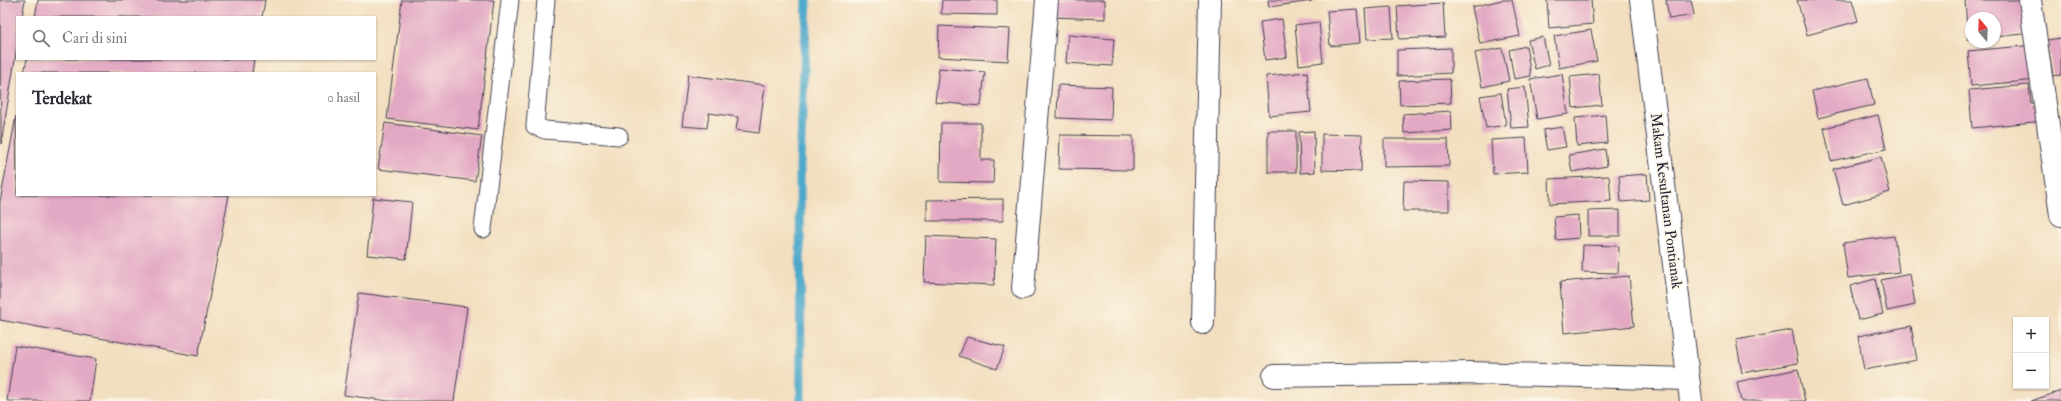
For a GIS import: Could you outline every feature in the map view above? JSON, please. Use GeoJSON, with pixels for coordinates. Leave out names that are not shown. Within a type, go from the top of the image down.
{"type":"FeatureCollection","features":[{"type":"Feature","properties":{"kind":"street"},"geometry":{"type":"LineString","coordinates":[[1023,288],[1047,0]]}},
{"type":"Feature","properties":{"kind":"street"},"geometry":{"type":"LineString","coordinates":[[1203,323],[1210,0]]}},
{"type":"Feature","properties":{"kind":"street","name":"Makam Kesultanan Pontianak"},"geometry":{"type":"LineString","coordinates":[[1641,0],[1691,401]]}},
{"type":"Feature","properties":{"kind":"street"},"geometry":{"type":"LineString","coordinates":[[2030,0],[2061,215]]}},
{"type":"Feature","properties":{"kind":"street"},"geometry":{"type":"LineString","coordinates":[[1274,376],[1470,372],[1688,379]]}},
{"type":"Feature","properties":{"kind":"lane"},"geometry":{"type":"LineString","coordinates":[[483,229],[510,0]]}},
{"type":"Feature","properties":{"kind":"lane"},"geometry":{"type":"LineString","coordinates":[[546,0],[535,126],[545,130],[619,136]]}},
{"type":"Feature","properties":{"kind":"building"},"geometry":{"type":"Polygon","coordinates":[[[0,0],[25,0],[22,16],[16,16],[16,53],[1,144],[0,0]]]}},
{"type":"Feature","properties":{"kind":"building"},"geometry":{"type":"Polygon","coordinates":[[[38,0],[265,0],[262,16],[35,16],[38,0]]]}},
{"type":"Feature","properties":{"kind":"building"},"geometry":{"type":"Polygon","coordinates":[[[402,0],[494,0],[478,130],[387,119],[402,0]]]}},
{"type":"Feature","properties":{"kind":"building"},"geometry":{"type":"Polygon","coordinates":[[[942,0],[997,0],[997,15],[941,14],[942,0]]]}},
{"type":"Feature","properties":{"kind":"building"},"geometry":{"type":"Polygon","coordinates":[[[1052,0],[1105,0],[1105,19],[1051,17],[1052,0]]]}},
{"type":"Feature","properties":{"kind":"building"},"geometry":{"type":"Polygon","coordinates":[[[1268,0],[1312,0],[1312,1],[1269,7],[1268,0]]]}},
{"type":"Feature","properties":{"kind":"building"},"geometry":{"type":"Polygon","coordinates":[[[1502,0],[1512,0],[1520,36],[1480,44],[1472,7],[1502,0]]]}},
{"type":"Feature","properties":{"kind":"building"},"geometry":{"type":"Polygon","coordinates":[[[1547,0],[1591,0],[1593,24],[1549,28],[1547,0]]]}},
{"type":"Feature","properties":{"kind":"building"},"geometry":{"type":"Polygon","coordinates":[[[1666,0],[1691,0],[1694,15],[1669,19],[1666,0]]]}},
{"type":"Feature","properties":{"kind":"building"},"geometry":{"type":"Polygon","coordinates":[[[1797,0],[1852,0],[1858,21],[1807,35],[1797,0]]]}},
{"type":"Feature","properties":{"kind":"building"},"geometry":{"type":"Polygon","coordinates":[[[1965,0],[2029,0],[2032,33],[2001,36],[2001,12],[1966,12],[1965,0]]]}},
{"type":"Feature","properties":{"kind":"building"},"geometry":{"type":"Polygon","coordinates":[[[1443,3],[1445,37],[1399,39],[1397,6],[1443,3]]]}},
{"type":"Feature","properties":{"kind":"building"},"geometry":{"type":"Polygon","coordinates":[[[1391,7],[1393,38],[1367,39],[1365,9],[1391,7]]]}},
{"type":"Feature","properties":{"kind":"building"},"geometry":{"type":"Polygon","coordinates":[[[1357,9],[1360,43],[1330,46],[1327,11],[1357,9]]]}},
{"type":"Feature","properties":{"kind":"building"},"geometry":{"type":"Polygon","coordinates":[[[1282,19],[1287,57],[1265,60],[1260,22],[1282,19]]]}},
{"type":"Feature","properties":{"kind":"building"},"geometry":{"type":"Polygon","coordinates":[[[1319,22],[1323,62],[1299,65],[1295,25],[1319,22]]]}},
{"type":"Feature","properties":{"kind":"building"},"geometry":{"type":"Polygon","coordinates":[[[939,26],[1010,29],[1008,61],[938,57],[939,26]]]}},
{"type":"Feature","properties":{"kind":"building"},"geometry":{"type":"Polygon","coordinates":[[[1591,30],[1597,61],[1559,68],[1554,36],[1591,30]]]}},
{"type":"Feature","properties":{"kind":"building"},"geometry":{"type":"Polygon","coordinates":[[[1068,35],[1114,39],[1112,66],[1066,63],[1068,35]]]}},
{"type":"Feature","properties":{"kind":"building"},"geometry":{"type":"Polygon","coordinates":[[[1543,37],[1549,65],[1535,69],[1528,40],[1543,37]]]}},
{"type":"Feature","properties":{"kind":"building"},"geometry":{"type":"Polygon","coordinates":[[[2061,38],[2061,75],[2053,76],[2047,40],[2061,38]]]}},
{"type":"Feature","properties":{"kind":"building"},"geometry":{"type":"Polygon","coordinates":[[[2035,45],[2037,80],[1971,86],[1968,51],[2035,45]]]}},
{"type":"Feature","properties":{"kind":"building"},"geometry":{"type":"Polygon","coordinates":[[[1526,46],[1531,76],[1514,79],[1509,50],[1526,46]]]}},
{"type":"Feature","properties":{"kind":"building"},"geometry":{"type":"Polygon","coordinates":[[[1451,48],[1451,73],[1397,76],[1397,50],[1451,48]]]}},
{"type":"Feature","properties":{"kind":"building"},"geometry":{"type":"Polygon","coordinates":[[[1502,48],[1509,81],[1482,87],[1475,53],[1502,48]]]}},
{"type":"Feature","properties":{"kind":"building"},"geometry":{"type":"Polygon","coordinates":[[[27,60],[254,60],[252,72],[24,72],[27,60]]]}},
{"type":"Feature","properties":{"kind":"building"},"geometry":{"type":"Polygon","coordinates":[[[939,68],[985,72],[981,106],[935,102],[939,68]]]}},
{"type":"Feature","properties":{"kind":"building"},"geometry":{"type":"Polygon","coordinates":[[[1307,72],[1311,112],[1269,116],[1266,76],[1307,72]]]}},
{"type":"Feature","properties":{"kind":"building"},"geometry":{"type":"Polygon","coordinates":[[[1562,74],[1568,114],[1537,119],[1530,79],[1562,74]]]}},
{"type":"Feature","properties":{"kind":"building"},"geometry":{"type":"Polygon","coordinates":[[[1599,74],[1602,105],[1573,108],[1570,77],[1599,74]]]}},
{"type":"Feature","properties":{"kind":"building"},"geometry":{"type":"Polygon","coordinates":[[[688,75],[765,85],[759,133],[736,130],[738,117],[709,113],[707,128],[682,126],[688,75]]]}},
{"type":"Feature","properties":{"kind":"building"},"geometry":{"type":"Polygon","coordinates":[[[1868,78],[1874,105],[1818,118],[1812,91],[1868,78]]]}},
{"type":"Feature","properties":{"kind":"building"},"geometry":{"type":"Polygon","coordinates":[[[1450,79],[1451,103],[1400,105],[1399,81],[1450,79]]]}},
{"type":"Feature","properties":{"kind":"building"},"geometry":{"type":"Polygon","coordinates":[[[1058,85],[1112,87],[1111,120],[1057,118],[1058,85]]]}},
{"type":"Feature","properties":{"kind":"building"},"geometry":{"type":"Polygon","coordinates":[[[2029,85],[2031,104],[2043,102],[2044,121],[1972,128],[1969,90],[2029,85]]]}},
{"type":"Feature","properties":{"kind":"building"},"geometry":{"type":"Polygon","coordinates":[[[1525,87],[1529,127],[1511,128],[1507,89],[1525,87]]]}},
{"type":"Feature","properties":{"kind":"building"},"geometry":{"type":"Polygon","coordinates":[[[1501,93],[1506,125],[1486,128],[1480,96],[1501,93]]]}},
{"type":"Feature","properties":{"kind":"building"},"geometry":{"type":"Polygon","coordinates":[[[1451,111],[1452,130],[1404,133],[1403,114],[1451,111]]]}},
{"type":"Feature","properties":{"kind":"building"},"geometry":{"type":"Polygon","coordinates":[[[1605,115],[1607,143],[1577,146],[1575,118],[1605,115]]]}},
{"type":"Feature","properties":{"kind":"building"},"geometry":{"type":"Polygon","coordinates":[[[1878,115],[1886,149],[1831,161],[1824,128],[1878,115]]]}},
{"type":"Feature","properties":{"kind":"building"},"geometry":{"type":"Polygon","coordinates":[[[16,116],[16,196],[229,196],[198,356],[0,320],[0,202],[16,116]]]}},
{"type":"Feature","properties":{"kind":"building"},"geometry":{"type":"Polygon","coordinates":[[[385,123],[482,136],[475,181],[378,169],[385,123]]]}},
{"type":"Feature","properties":{"kind":"building"},"geometry":{"type":"Polygon","coordinates":[[[941,123],[981,123],[981,160],[994,160],[993,183],[940,182],[941,123]]]}},
{"type":"Feature","properties":{"kind":"building"},"geometry":{"type":"Polygon","coordinates":[[[1562,127],[1566,147],[1547,150],[1543,130],[1562,127]]]}},
{"type":"Feature","properties":{"kind":"building"},"geometry":{"type":"Polygon","coordinates":[[[1268,131],[1296,131],[1296,172],[1268,172],[1268,131]]]}},
{"type":"Feature","properties":{"kind":"building"},"geometry":{"type":"Polygon","coordinates":[[[1314,131],[1315,172],[1300,173],[1299,132],[1314,131]]]}},
{"type":"Feature","properties":{"kind":"building"},"geometry":{"type":"Polygon","coordinates":[[[1322,134],[1362,135],[1361,171],[1322,170],[1322,134]]]}},
{"type":"Feature","properties":{"kind":"building"},"geometry":{"type":"Polygon","coordinates":[[[1060,135],[1133,136],[1133,170],[1059,169],[1060,135]]]}},
{"type":"Feature","properties":{"kind":"building"},"geometry":{"type":"Polygon","coordinates":[[[1526,138],[1528,172],[1493,174],[1491,140],[1526,138]]]}},
{"type":"Feature","properties":{"kind":"building"},"geometry":{"type":"Polygon","coordinates":[[[1384,139],[1448,139],[1449,166],[1384,167],[1384,139]]]}},
{"type":"Feature","properties":{"kind":"building"},"geometry":{"type":"Polygon","coordinates":[[[1605,149],[1607,166],[1572,172],[1569,155],[1605,149]]]}},
{"type":"Feature","properties":{"kind":"building"},"geometry":{"type":"Polygon","coordinates":[[[1881,157],[1890,192],[1843,205],[1833,169],[1881,157]]]}},
{"type":"Feature","properties":{"kind":"building"},"geometry":{"type":"Polygon","coordinates":[[[1647,174],[1649,200],[1621,202],[1619,176],[1647,174]]]}},
{"type":"Feature","properties":{"kind":"building"},"geometry":{"type":"Polygon","coordinates":[[[1609,176],[1611,201],[1550,204],[1549,179],[1609,176]]]}},
{"type":"Feature","properties":{"kind":"building"},"geometry":{"type":"Polygon","coordinates":[[[1404,181],[1449,182],[1449,211],[1403,211],[1404,181]]]}},
{"type":"Feature","properties":{"kind":"building"},"geometry":{"type":"Polygon","coordinates":[[[373,198],[412,202],[406,259],[367,255],[373,198]]]}},
{"type":"Feature","properties":{"kind":"building"},"geometry":{"type":"Polygon","coordinates":[[[1003,199],[1003,221],[927,221],[927,200],[1003,199]]]}},
{"type":"Feature","properties":{"kind":"building"},"geometry":{"type":"Polygon","coordinates":[[[1620,210],[1620,236],[1588,236],[1588,211],[1620,210]]]}},
{"type":"Feature","properties":{"kind":"building"},"geometry":{"type":"Polygon","coordinates":[[[1578,215],[1579,238],[1556,240],[1554,217],[1578,215]]]}},
{"type":"Feature","properties":{"kind":"building"},"geometry":{"type":"Polygon","coordinates":[[[926,236],[996,239],[994,285],[924,282],[926,236]]]}},
{"type":"Feature","properties":{"kind":"building"},"geometry":{"type":"Polygon","coordinates":[[[1894,236],[1899,272],[1848,278],[1843,243],[1894,236]]]}},
{"type":"Feature","properties":{"kind":"building"},"geometry":{"type":"Polygon","coordinates":[[[1583,245],[1619,246],[1618,273],[1582,272],[1583,245]]]}},
{"type":"Feature","properties":{"kind":"building"},"geometry":{"type":"Polygon","coordinates":[[[1910,274],[1915,305],[1887,311],[1881,280],[1910,274]]]}},
{"type":"Feature","properties":{"kind":"building"},"geometry":{"type":"Polygon","coordinates":[[[1629,276],[1634,326],[1564,333],[1560,282],[1629,276]]]}},
{"type":"Feature","properties":{"kind":"building"},"geometry":{"type":"Polygon","coordinates":[[[1875,279],[1883,314],[1858,320],[1850,286],[1875,279]]]}},
{"type":"Feature","properties":{"kind":"building"},"geometry":{"type":"Polygon","coordinates":[[[359,293],[467,307],[454,401],[389,401],[344,395],[359,293]]]}},
{"type":"Feature","properties":{"kind":"building"},"geometry":{"type":"Polygon","coordinates":[[[1911,326],[1917,360],[1864,370],[1858,336],[1911,326]]]}},
{"type":"Feature","properties":{"kind":"building"},"geometry":{"type":"Polygon","coordinates":[[[1792,330],[1798,363],[1742,373],[1736,340],[1792,330]]]}},
{"type":"Feature","properties":{"kind":"building"},"geometry":{"type":"Polygon","coordinates":[[[967,337],[1005,347],[997,369],[959,356],[967,337]]]}},
{"type":"Feature","properties":{"kind":"building"},"geometry":{"type":"Polygon","coordinates":[[[15,346],[96,359],[90,401],[7,401],[15,346]]]}},
{"type":"Feature","properties":{"kind":"building"},"geometry":{"type":"Polygon","coordinates":[[[1798,369],[1805,401],[1741,401],[1737,382],[1798,369]]]}},
{"type":"Feature","properties":{"kind":"building"},"geometry":{"type":"Polygon","coordinates":[[[2061,391],[2061,401],[2031,401],[2061,391]]]}},
{"type":"Feature","properties":{"kind":"waterway"},"geometry":{"type":"LineString","coordinates":[[801,401],[800,164],[807,0]]}}]}
